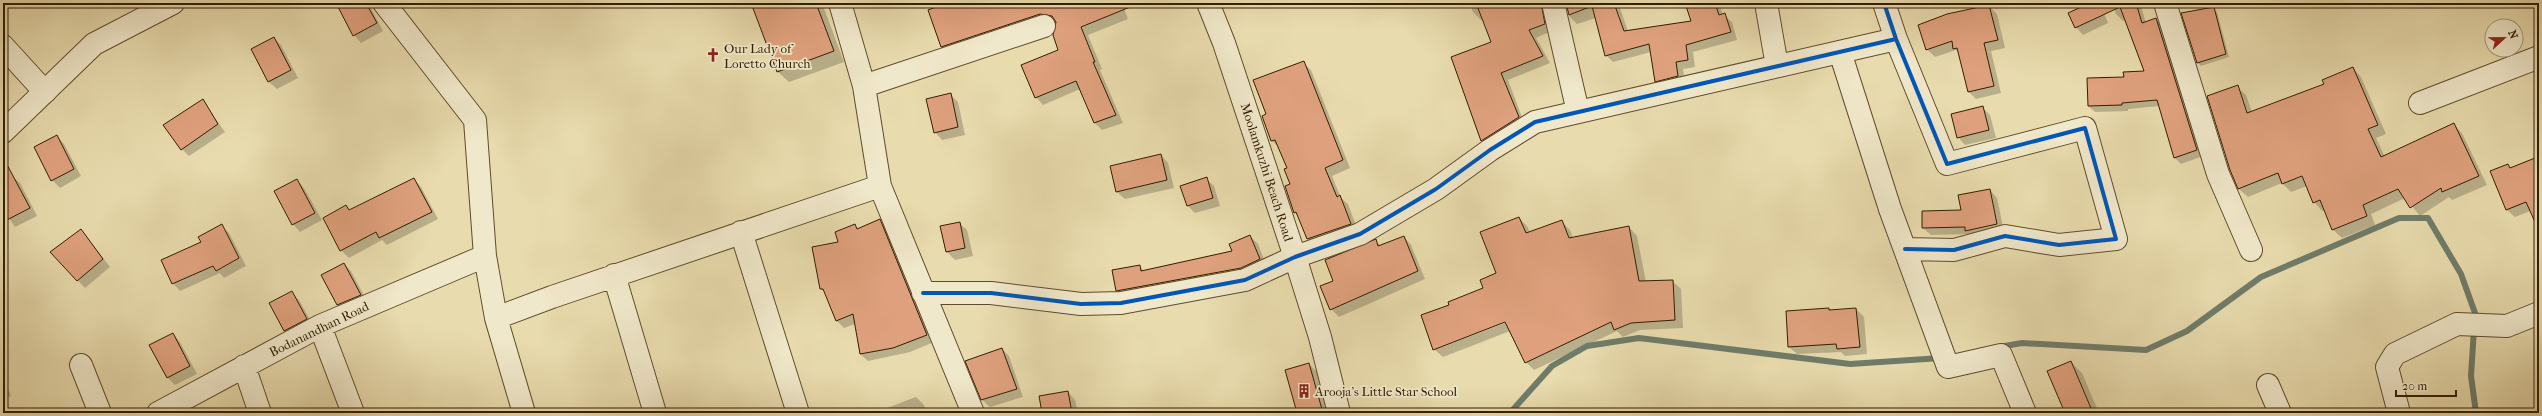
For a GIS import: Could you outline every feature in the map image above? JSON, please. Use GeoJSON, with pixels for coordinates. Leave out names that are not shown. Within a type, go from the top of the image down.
{"type":"FeatureCollection","features":[{"type":"Feature","properties":{"kind":"street"},"geometry":{"type":"LineString","coordinates":[[3,132],[94,44],[173,3]]}},
{"type":"Feature","properties":{"kind":"street"},"geometry":{"type":"LineString","coordinates":[[384,3],[475,120],[485,256],[496,318],[524,413]]}},
{"type":"Feature","properties":{"kind":"street"},"geometry":{"type":"LineString","coordinates":[[840,3],[864,86],[880,186],[974,413]]}},
{"type":"Feature","properties":{"kind":"street","name":"Moolamkuzhi Beach Road"},"geometry":{"type":"LineString","coordinates":[[1208,3],[1224,43],[1295,257],[1320,338],[1338,413]]}},
{"type":"Feature","properties":{"kind":"street"},"geometry":{"type":"LineString","coordinates":[[1553,3],[1578,112]]}},
{"type":"Feature","properties":{"kind":"street"},"geometry":{"type":"LineString","coordinates":[[1766,3],[1777,66]]}},
{"type":"Feature","properties":{"kind":"street"},"geometry":{"type":"LineString","coordinates":[[1884,3],[1896,39],[1947,164],[2085,128],[2116,239],[2058,245],[2006,236],[1954,250],[1905,249]]}},
{"type":"Feature","properties":{"kind":"street"},"geometry":{"type":"LineString","coordinates":[[2165,3],[2218,174],[2251,250]]}},
{"type":"Feature","properties":{"kind":"street"},"geometry":{"type":"LineString","coordinates":[[864,86],[1044,26]]}},
{"type":"Feature","properties":{"kind":"street"},"geometry":{"type":"LineString","coordinates":[[924,293],[991,293],[1081,304],[1121,303],[1244,280],[1295,257],[1360,234],[1436,189],[1490,150],[1535,122],[1896,39]]}},
{"type":"Feature","properties":{"kind":"street"},"geometry":{"type":"LineString","coordinates":[[3,46],[45,92]]}},
{"type":"Feature","properties":{"kind":"street"},"geometry":{"type":"LineString","coordinates":[[1840,52],[1890,209],[1945,358],[2001,355],[2025,413]]}},
{"type":"Feature","properties":{"kind":"street"},"geometry":{"type":"LineString","coordinates":[[2420,103],[2539,57]]}},
{"type":"Feature","properties":{"kind":"street"},"geometry":{"type":"LineString","coordinates":[[496,318],[614,275],[880,186]]}},
{"type":"Feature","properties":{"kind":"street"},"geometry":{"type":"LineString","coordinates":[[741,232],[798,413]]}},
{"type":"Feature","properties":{"kind":"street","name":"Bodanandhan Road"},"geometry":{"type":"LineString","coordinates":[[158,413],[320,326],[485,256]]}},
{"type":"Feature","properties":{"kind":"street"},"geometry":{"type":"LineString","coordinates":[[614,275],[655,413]]}},
{"type":"Feature","properties":{"kind":"street"},"geometry":{"type":"LineString","coordinates":[[2399,413],[2387,367],[2395,354],[2457,324],[2507,326],[2539,313]]}},
{"type":"Feature","properties":{"kind":"street"},"geometry":{"type":"LineString","coordinates":[[320,326],[353,413]]}},
{"type":"Feature","properties":{"kind":"street"},"geometry":{"type":"LineString","coordinates":[[81,365],[100,413]]}},
{"type":"Feature","properties":{"kind":"street"},"geometry":{"type":"LineString","coordinates":[[244,366],[260,413]]}},
{"type":"Feature","properties":{"kind":"street"},"geometry":{"type":"LineString","coordinates":[[2268,385],[2280,413]]}},
{"type":"Feature","properties":{"kind":"building"},"geometry":{"type":"Polygon","coordinates":[[[336,3],[366,3],[377,23],[353,36],[336,3]]]}},
{"type":"Feature","properties":{"kind":"building"},"geometry":{"type":"Polygon","coordinates":[[[751,3],[816,3],[834,51],[777,72],[751,3]]]}},
{"type":"Feature","properties":{"kind":"building"},"geometry":{"type":"Polygon","coordinates":[[[947,3],[1140,3],[1081,27],[1095,62],[1093,62],[1116,115],[1094,123],[1076,81],[1035,98],[1021,65],[1058,50],[1053,35],[1056,22],[1052,16],[1040,14],[941,47],[928,10],[947,3]]]}},
{"type":"Feature","properties":{"kind":"building"},"geometry":{"type":"Polygon","coordinates":[[[1476,3],[1541,3],[1545,24],[1529,30],[1543,56],[1501,73],[1519,117],[1481,141],[1451,57],[1491,42],[1476,3]]]}},
{"type":"Feature","properties":{"kind":"building"},"geometry":{"type":"Polygon","coordinates":[[[1566,3],[1614,3],[1624,31],[1691,21],[1685,3],[1715,3],[1719,15],[1725,13],[1731,32],[1686,45],[1688,60],[1676,62],[1678,76],[1655,82],[1649,44],[1605,56],[1592,6],[1569,15],[1566,3]]]}},
{"type":"Feature","properties":{"kind":"building"},"geometry":{"type":"Polygon","coordinates":[[[2090,3],[2136,3],[2142,23],[2156,18],[2197,150],[2174,158],[2157,100],[2122,103],[2122,105],[2088,106],[2087,78],[2124,77],[2123,72],[2144,71],[2120,7],[2075,28],[2068,13],[2090,3]]]}},
{"type":"Feature","properties":{"kind":"building"},"geometry":{"type":"Polygon","coordinates":[[[1989,5],[1998,40],[1984,43],[1994,86],[1968,92],[1957,48],[1953,49],[1952,41],[1926,50],[1918,25],[1947,14],[1989,5]]]}},
{"type":"Feature","properties":{"kind":"building"},"geometry":{"type":"Polygon","coordinates":[[[2214,7],[2226,54],[2197,63],[2181,13],[2214,7]]]}},
{"type":"Feature","properties":{"kind":"building"},"geometry":{"type":"Polygon","coordinates":[[[274,37],[291,70],[268,82],[251,49],[274,37]]]}},
{"type":"Feature","properties":{"kind":"building"},"geometry":{"type":"Polygon","coordinates":[[[1304,61],[1343,160],[1325,168],[1337,197],[1340,195],[1351,224],[1307,239],[1296,212],[1294,213],[1285,186],[1290,184],[1284,169],[1287,168],[1275,140],[1271,141],[1262,116],[1266,114],[1253,80],[1304,61]]]}},
{"type":"Feature","properties":{"kind":"building"},"geometry":{"type":"Polygon","coordinates":[[[2353,67],[2378,125],[2368,129],[2381,157],[2454,123],[2479,176],[2442,192],[2441,188],[2410,208],[2398,189],[2363,205],[2367,216],[2332,230],[2320,200],[2313,203],[2302,176],[2282,184],[2278,173],[2238,189],[2230,170],[2207,96],[2238,85],[2247,113],[2324,84],[2322,80],[2353,67]]]}},
{"type":"Feature","properties":{"kind":"building"},"geometry":{"type":"Polygon","coordinates":[[[951,93],[958,127],[934,133],[926,99],[951,93]]]}},
{"type":"Feature","properties":{"kind":"building"},"geometry":{"type":"Polygon","coordinates":[[[203,99],[218,124],[181,150],[163,125],[203,99]]]}},
{"type":"Feature","properties":{"kind":"building"},"geometry":{"type":"Polygon","coordinates":[[[1983,106],[1989,130],[1957,138],[1951,114],[1983,106]]]}},
{"type":"Feature","properties":{"kind":"building"},"geometry":{"type":"Polygon","coordinates":[[[57,135],[74,169],[51,181],[34,147],[57,135]]]}},
{"type":"Feature","properties":{"kind":"building"},"geometry":{"type":"Polygon","coordinates":[[[1161,154],[1167,180],[1116,192],[1110,166],[1161,154]]]}},
{"type":"Feature","properties":{"kind":"building"},"geometry":{"type":"Polygon","coordinates":[[[3,157],[30,208],[3,222],[3,157]]]}},
{"type":"Feature","properties":{"kind":"building"},"geometry":{"type":"Polygon","coordinates":[[[2535,158],[2539,167],[2539,231],[2526,202],[2506,210],[2490,171],[2508,164],[2510,168],[2535,158]]]}},
{"type":"Feature","properties":{"kind":"building"},"geometry":{"type":"Polygon","coordinates":[[[1207,177],[1213,198],[1187,206],[1180,186],[1207,177]]]}},
{"type":"Feature","properties":{"kind":"building"},"geometry":{"type":"Polygon","coordinates":[[[414,178],[432,212],[379,238],[376,232],[340,251],[323,218],[346,205],[349,210],[414,178]]]}},
{"type":"Feature","properties":{"kind":"building"},"geometry":{"type":"Polygon","coordinates":[[[297,179],[315,213],[292,225],[274,191],[297,179]]]}},
{"type":"Feature","properties":{"kind":"building"},"geometry":{"type":"Polygon","coordinates":[[[1990,189],[1997,224],[1965,231],[1965,227],[1922,228],[1922,211],[1961,210],[1958,195],[1990,189]]]}},
{"type":"Feature","properties":{"kind":"building"},"geometry":{"type":"Polygon","coordinates":[[[1519,217],[1526,233],[1562,220],[1569,238],[1629,226],[1639,281],[1673,280],[1675,320],[1631,323],[1614,330],[1611,322],[1525,363],[1505,322],[1433,350],[1421,315],[1449,305],[1448,302],[1483,288],[1480,280],[1496,273],[1480,232],[1519,217]]]}},
{"type":"Feature","properties":{"kind":"building"},"geometry":{"type":"Polygon","coordinates":[[[880,219],[927,335],[893,348],[860,354],[853,314],[836,321],[823,289],[820,289],[812,247],[838,242],[835,232],[855,224],[857,229],[880,219]]]}},
{"type":"Feature","properties":{"kind":"building"},"geometry":{"type":"Polygon","coordinates":[[[960,222],[965,248],[946,252],[940,226],[960,222]]]}},
{"type":"Feature","properties":{"kind":"building"},"geometry":{"type":"Polygon","coordinates":[[[222,224],[239,258],[216,271],[213,266],[172,284],[161,260],[201,242],[198,237],[222,224]]]}},
{"type":"Feature","properties":{"kind":"building"},"geometry":{"type":"Polygon","coordinates":[[[81,229],[103,259],[77,281],[50,252],[81,229]]]}},
{"type":"Feature","properties":{"kind":"building"},"geometry":{"type":"Polygon","coordinates":[[[1250,235],[1260,259],[1241,268],[1116,291],[1112,270],[1140,265],[1141,271],[1232,251],[1229,244],[1250,235]]]}},
{"type":"Feature","properties":{"kind":"building"},"geometry":{"type":"Polygon","coordinates":[[[1404,236],[1418,271],[1330,310],[1320,286],[1333,281],[1325,260],[1376,239],[1378,246],[1404,236]]]}},
{"type":"Feature","properties":{"kind":"building"},"geometry":{"type":"Polygon","coordinates":[[[344,263],[361,295],[337,305],[321,275],[344,263]]]}},
{"type":"Feature","properties":{"kind":"building"},"geometry":{"type":"Polygon","coordinates":[[[292,291],[307,319],[284,331],[269,303],[292,291]]]}},
{"type":"Feature","properties":{"kind":"building"},"geometry":{"type":"Polygon","coordinates":[[[1829,308],[1829,310],[1856,308],[1860,347],[1837,349],[1836,344],[1788,347],[1786,311],[1829,308]]]}},
{"type":"Feature","properties":{"kind":"building"},"geometry":{"type":"Polygon","coordinates":[[[173,333],[190,366],[167,378],[149,345],[173,333]]]}},
{"type":"Feature","properties":{"kind":"building"},"geometry":{"type":"Polygon","coordinates":[[[1002,348],[1017,389],[981,400],[965,361],[1002,348]]]}},
{"type":"Feature","properties":{"kind":"building"},"geometry":{"type":"Polygon","coordinates":[[[2071,361],[2093,413],[2065,413],[2047,371],[2071,361]]]}},
{"type":"Feature","properties":{"kind":"building","name":"Arooja's Little Star School"},"geometry":{"type":"Polygon","coordinates":[[[1309,363],[1323,413],[1297,413],[1285,370],[1309,363]]]}},
{"type":"Feature","properties":{"kind":"building"},"geometry":{"type":"Polygon","coordinates":[[[1068,391],[1072,413],[1042,413],[1039,396],[1068,391]]]}},
{"type":"Feature","properties":{"kind":"waterway"},"geometry":{"type":"LineString","coordinates":[[1999,347],[2022,343],[2146,350],[2187,331],[2261,277],[2399,218],[2428,218],[2461,274],[2475,313],[2471,376],[2476,413]]}},
{"type":"Feature","properties":{"kind":"waterway"},"geometry":{"type":"LineString","coordinates":[[1510,413],[1552,366],[1587,346],[1639,338],[1850,364],[1941,358]]}},
{"type":"Feature","properties":{"kind":"cycle path"},"geometry":{"type":"LineString","coordinates":[[1884,3],[1896,39],[1947,164],[2085,128],[2116,239],[2059,245],[2005,236],[1954,250],[1905,249]]}},
{"type":"Feature","properties":{"kind":"cycle path"},"geometry":{"type":"LineString","coordinates":[[923,293],[991,293],[1081,304],[1121,303],[1245,280],[1295,257],[1360,234],[1436,189],[1490,150],[1535,122],[1896,39]]}},
{"type":"Feature","properties":{"kind":"place","name":"Our Lady of Loretto Church"},"geometry":{"type":"Point","coordinates":[713,55]}},
{"type":"Feature","properties":{"kind":"place","name":"Arooja's Little Star School"},"geometry":{"type":"Point","coordinates":[1304,391]}}]}
